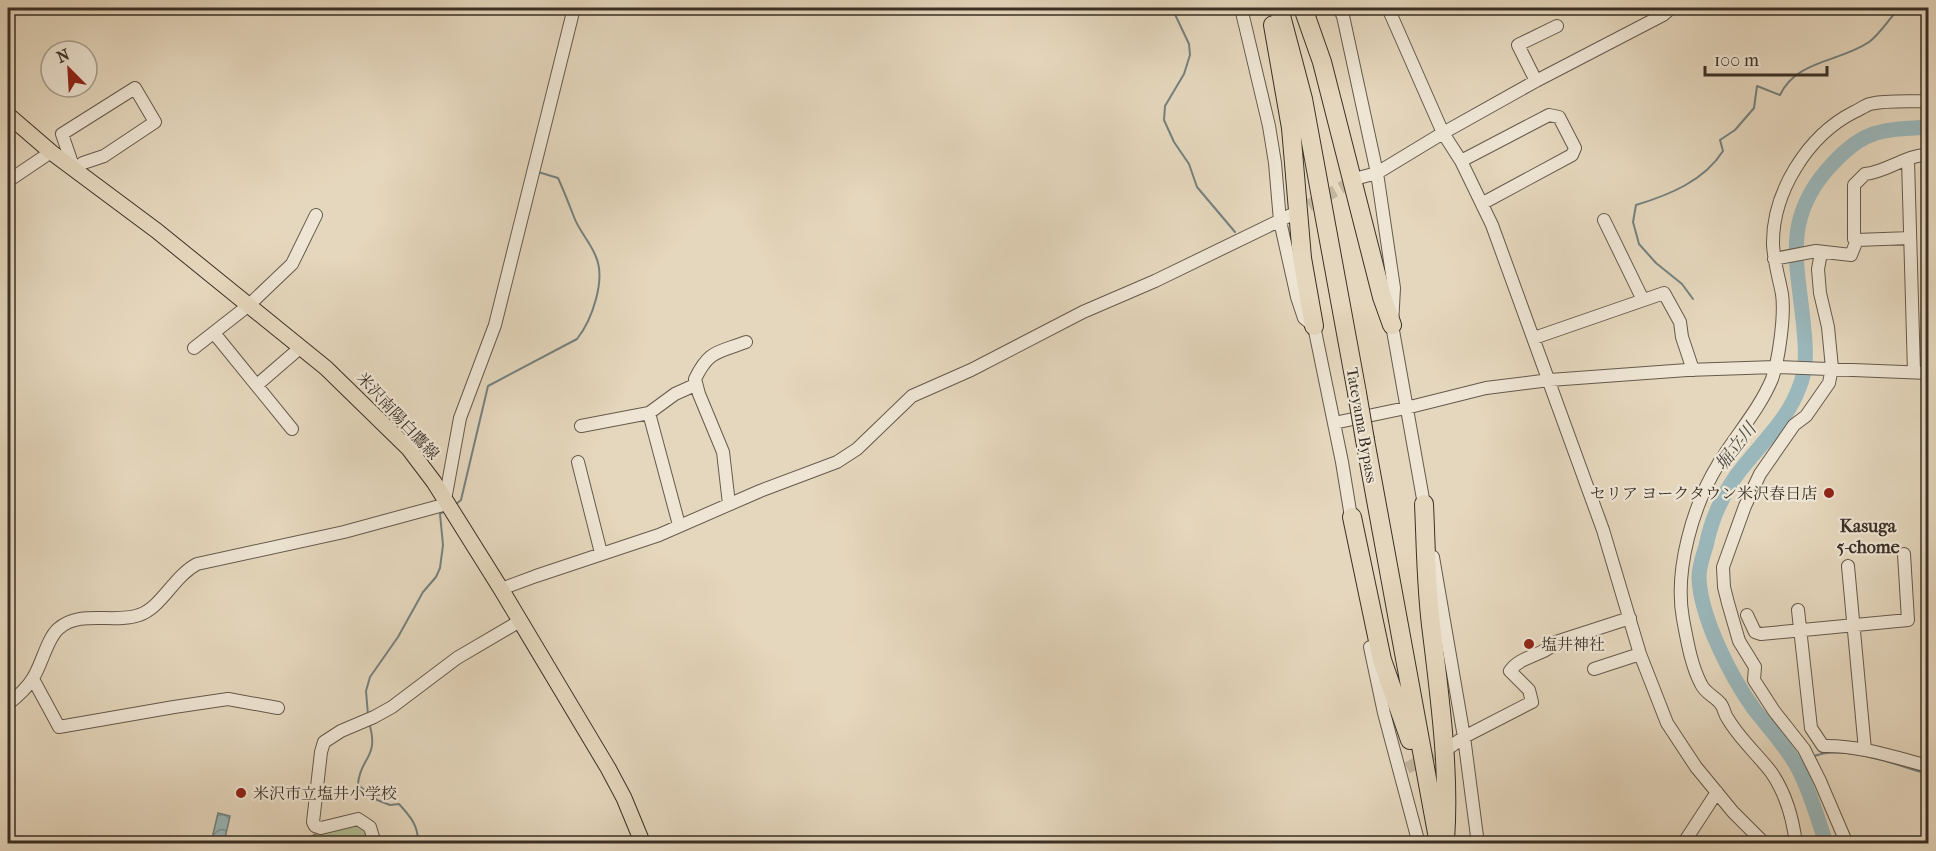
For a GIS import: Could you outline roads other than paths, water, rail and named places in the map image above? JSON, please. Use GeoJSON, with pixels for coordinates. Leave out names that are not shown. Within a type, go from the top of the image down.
{"type":"FeatureCollection","features":[{"type":"Feature","properties":{"kind":"highway"},"geometry":{"type":"LineString","coordinates":[[1268,8],[1291,128],[1302,258],[1314,326]]}},
{"type":"Feature","properties":{"kind":"highway","name":"Tateyama Bypass"},"geometry":{"type":"LineString","coordinates":[[1279,8],[1303,99],[1438,843]]}},
{"type":"Feature","properties":{"kind":"highway"},"geometry":{"type":"LineString","coordinates":[[1303,8],[1322,62],[1382,297],[1392,325]]}},
{"type":"Feature","properties":{"kind":"highway"},"geometry":{"type":"LineString","coordinates":[[1424,504],[1431,631],[1438,674],[1447,814],[1445,843]]}},
{"type":"Feature","properties":{"kind":"highway"},"geometry":{"type":"LineString","coordinates":[[1352,517],[1382,660],[1405,723],[1438,843]]}},
{"type":"Feature","properties":{"kind":"main road","name":"米沢南陽白鷹線"},"geometry":{"type":"LineString","coordinates":[[8,115],[51,152],[157,231],[301,347],[326,368],[409,449],[424,468],[501,589],[608,768],[624,798],[643,843]]}},
{"type":"Feature","properties":{"kind":"street"},"geometry":{"type":"LineString","coordinates":[[8,704],[33,679],[57,630],[66,623],[78,620],[137,616],[148,612],[186,569],[197,564],[344,532],[446,502],[460,418],[495,325],[574,8]]}},
{"type":"Feature","properties":{"kind":"street"},"geometry":{"type":"LineString","coordinates":[[1241,8],[1269,126],[1280,221],[1298,297],[1305,318],[1314,326],[1334,423],[1352,517],[1354,555],[1376,676],[1404,770],[1419,843]]}},
{"type":"Feature","properties":{"kind":"street"},"geometry":{"type":"LineString","coordinates":[[1339,8],[1343,16],[1377,173],[1394,288],[1392,325],[1464,737],[1478,843]]}},
{"type":"Feature","properties":{"kind":"street"},"geometry":{"type":"LineString","coordinates":[[1388,8],[1443,133],[1483,203],[1550,380],[1603,530],[1640,654],[1667,723],[1696,767],[1733,812],[1765,843]]}},
{"type":"Feature","properties":{"kind":"street"},"geometry":{"type":"LineString","coordinates":[[1358,178],[1377,173],[1443,133],[1536,81],[1663,15],[1671,8]]}},
{"type":"Feature","properties":{"kind":"street"},"geometry":{"type":"LineString","coordinates":[[1536,81],[1518,45],[1557,26]]}},
{"type":"Feature","properties":{"kind":"street"},"geometry":{"type":"LineString","coordinates":[[135,88],[155,122],[104,156],[83,163],[74,169],[62,134],[135,88]]}},
{"type":"Feature","properties":{"kind":"street"},"geometry":{"type":"LineString","coordinates":[[1796,843],[1786,802],[1772,773],[1727,719],[1721,704],[1701,686],[1682,617],[1680,580],[1694,518],[1706,487],[1766,391],[1775,367],[1783,328],[1780,258],[1774,228],[1787,181],[1817,140],[1847,116],[1870,104],[1929,101]]}},
{"type":"Feature","properties":{"kind":"street"},"geometry":{"type":"LineString","coordinates":[[1461,161],[1549,115],[1558,117],[1575,148],[1572,155],[1483,203]]}},
{"type":"Feature","properties":{"kind":"street"},"geometry":{"type":"LineString","coordinates":[[8,181],[51,152]]}},
{"type":"Feature","properties":{"kind":"street"},"geometry":{"type":"LineString","coordinates":[[1857,240],[1854,239],[1854,185],[1864,174],[1877,173],[1920,154],[1929,155]]}},
{"type":"Feature","properties":{"kind":"street"},"geometry":{"type":"LineString","coordinates":[[1908,160],[1914,372]]}},
{"type":"Feature","properties":{"kind":"street"},"geometry":{"type":"LineString","coordinates":[[194,348],[249,305],[292,264],[316,214]]}},
{"type":"Feature","properties":{"kind":"street"},"geometry":{"type":"LineString","coordinates":[[501,589],[653,537],[729,504],[837,462],[857,449],[912,396],[971,370],[1083,312],[1155,281],[1292,215]]}},
{"type":"Feature","properties":{"kind":"street"},"geometry":{"type":"LineString","coordinates":[[1604,220],[1643,300]]}},
{"type":"Feature","properties":{"kind":"street"},"geometry":{"type":"LineString","coordinates":[[1857,240],[1910,238]]}},
{"type":"Feature","properties":{"kind":"street"},"geometry":{"type":"LineString","coordinates":[[1780,258],[1818,252],[1851,255],[1857,240]]}},
{"type":"Feature","properties":{"kind":"street"},"geometry":{"type":"LineString","coordinates":[[1818,252],[1820,294],[1828,327],[1832,368],[1829,382],[1806,416],[1794,425],[1760,474],[1723,567],[1728,603],[1739,640],[1755,667],[1754,680],[1803,749],[1820,781],[1847,843]]}},
{"type":"Feature","properties":{"kind":"street"},"geometry":{"type":"LineString","coordinates":[[1534,338],[1664,293],[1680,322],[1682,337],[1693,370]]}},
{"type":"Feature","properties":{"kind":"street"},"geometry":{"type":"LineString","coordinates":[[214,333],[292,429]]}},
{"type":"Feature","properties":{"kind":"street"},"geometry":{"type":"LineString","coordinates":[[729,504],[726,462],[695,385],[695,379],[705,359],[746,342]]}},
{"type":"Feature","properties":{"kind":"street"},"geometry":{"type":"LineString","coordinates":[[257,385],[301,347]]}},
{"type":"Feature","properties":{"kind":"street"},"geometry":{"type":"LineString","coordinates":[[1334,423],[1486,388],[1550,380],[1775,367],[1929,373]]}},
{"type":"Feature","properties":{"kind":"street"},"geometry":{"type":"LineString","coordinates":[[581,426],[650,413],[675,394],[695,385]]}},
{"type":"Feature","properties":{"kind":"street"},"geometry":{"type":"LineString","coordinates":[[650,413],[679,525]]}},
{"type":"Feature","properties":{"kind":"street"},"geometry":{"type":"LineString","coordinates":[[578,462],[601,553]]}},
{"type":"Feature","properties":{"kind":"street"},"geometry":{"type":"LineString","coordinates":[[1747,615],[1755,632],[1761,634],[1908,620],[1904,554]]}},
{"type":"Feature","properties":{"kind":"street"},"geometry":{"type":"LineString","coordinates":[[1848,566],[1865,750]]}},
{"type":"Feature","properties":{"kind":"street"},"geometry":{"type":"LineString","coordinates":[[1798,610],[1811,728],[1823,746],[1841,745],[1929,766]]}},
{"type":"Feature","properties":{"kind":"street"},"geometry":{"type":"LineString","coordinates":[[1450,747],[1464,737],[1532,702],[1529,690],[1510,671],[1515,664],[1550,649],[1556,642],[1630,618]]}},
{"type":"Feature","properties":{"kind":"street"},"geometry":{"type":"LineString","coordinates":[[375,843],[370,827],[358,819],[321,828],[315,826],[313,822],[324,742],[340,731],[392,707],[457,658],[520,621]]}},
{"type":"Feature","properties":{"kind":"street"},"geometry":{"type":"LineString","coordinates":[[1594,669],[1640,654]]}},
{"type":"Feature","properties":{"kind":"street"},"geometry":{"type":"LineString","coordinates":[[33,679],[58,727],[174,706],[228,699],[278,708]]}},
{"type":"Feature","properties":{"kind":"street"},"geometry":{"type":"LineString","coordinates":[[1683,843],[1717,792]]}},
{"type":"Feature","properties":{"kind":"water"},"geometry":{"type":"Polygon","coordinates":[[[218,813],[230,816],[224,843],[211,843],[218,813]]]}},
{"type":"Feature","properties":{"kind":"waterway"},"geometry":{"type":"LineString","coordinates":[[579,13],[593,8]]}},
{"type":"Feature","properties":{"kind":"waterway"},"geometry":{"type":"LineString","coordinates":[[1172,8],[1189,44],[1190,55],[1184,74],[1165,106],[1164,120],[1174,142],[1189,164],[1197,187],[1235,232]]}},
{"type":"Feature","properties":{"kind":"waterway"},"geometry":{"type":"LineString","coordinates":[[1693,299],[1682,284],[1656,263],[1639,244],[1633,222],[1636,205],[1685,186],[1706,171],[1723,151],[1720,140],[1735,130],[1754,108],[1757,86],[1780,95],[1787,83],[1808,68],[1858,49],[1869,42],[1900,8]]}},
{"type":"Feature","properties":{"kind":"waterway","name":"堀立川"},"geometry":{"type":"LineString","coordinates":[[1826,844],[1808,791],[1795,763],[1745,696],[1718,646],[1701,593],[1700,569],[1711,527],[1726,492],[1787,412],[1802,381],[1805,367],[1805,345],[1796,248],[1803,210],[1812,191],[1838,157],[1860,140],[1883,131],[1928,127]]}},
{"type":"Feature","properties":{"kind":"waterway"},"geometry":{"type":"LineString","coordinates":[[455,505],[461,500],[488,386],[577,339],[588,321],[596,300],[599,266],[594,252],[576,222],[558,178],[538,172]]}},
{"type":"Feature","properties":{"kind":"waterway"},"geometry":{"type":"LineString","coordinates":[[368,715],[366,691],[370,677],[398,637],[423,592],[436,577],[440,568],[443,545],[440,514],[445,511]]}},
{"type":"Feature","properties":{"kind":"waterway"},"geometry":{"type":"LineString","coordinates":[[369,723],[372,735],[371,751],[359,775],[358,784],[377,800],[390,805],[399,804],[415,827],[418,844]]}},
{"type":"Feature","properties":{"kind":"waterway"},"geometry":{"type":"LineString","coordinates":[[1812,757],[1825,753],[1854,754],[1928,774]]}},
{"type":"Feature","properties":{"kind":"waterway"},"geometry":{"type":"LineString","coordinates":[[1796,764],[1804,760]]}},
{"type":"Feature","properties":{"kind":"tunnel"},"geometry":{"type":"LineString","coordinates":[[1293,214],[1357,179]]}},
{"type":"Feature","properties":{"kind":"tunnel"},"geometry":{"type":"LineString","coordinates":[[1407,768],[1449,747]]}},
{"type":"Feature","properties":{"kind":"place","name":"セリア ヨークタウン米沢春日店"},"geometry":{"type":"Point","coordinates":[1829,493]}},
{"type":"Feature","properties":{"kind":"place","name":"塩井神社"},"geometry":{"type":"Point","coordinates":[1529,644]}},
{"type":"Feature","properties":{"kind":"place","name":"米沢市立塩井小学校"},"geometry":{"type":"Point","coordinates":[241,793]}},
{"type":"Feature","properties":{"kind":"district","name":"Kasuga 5-chome"},"geometry":{"type":"Point","coordinates":[1868,536]}}]}
